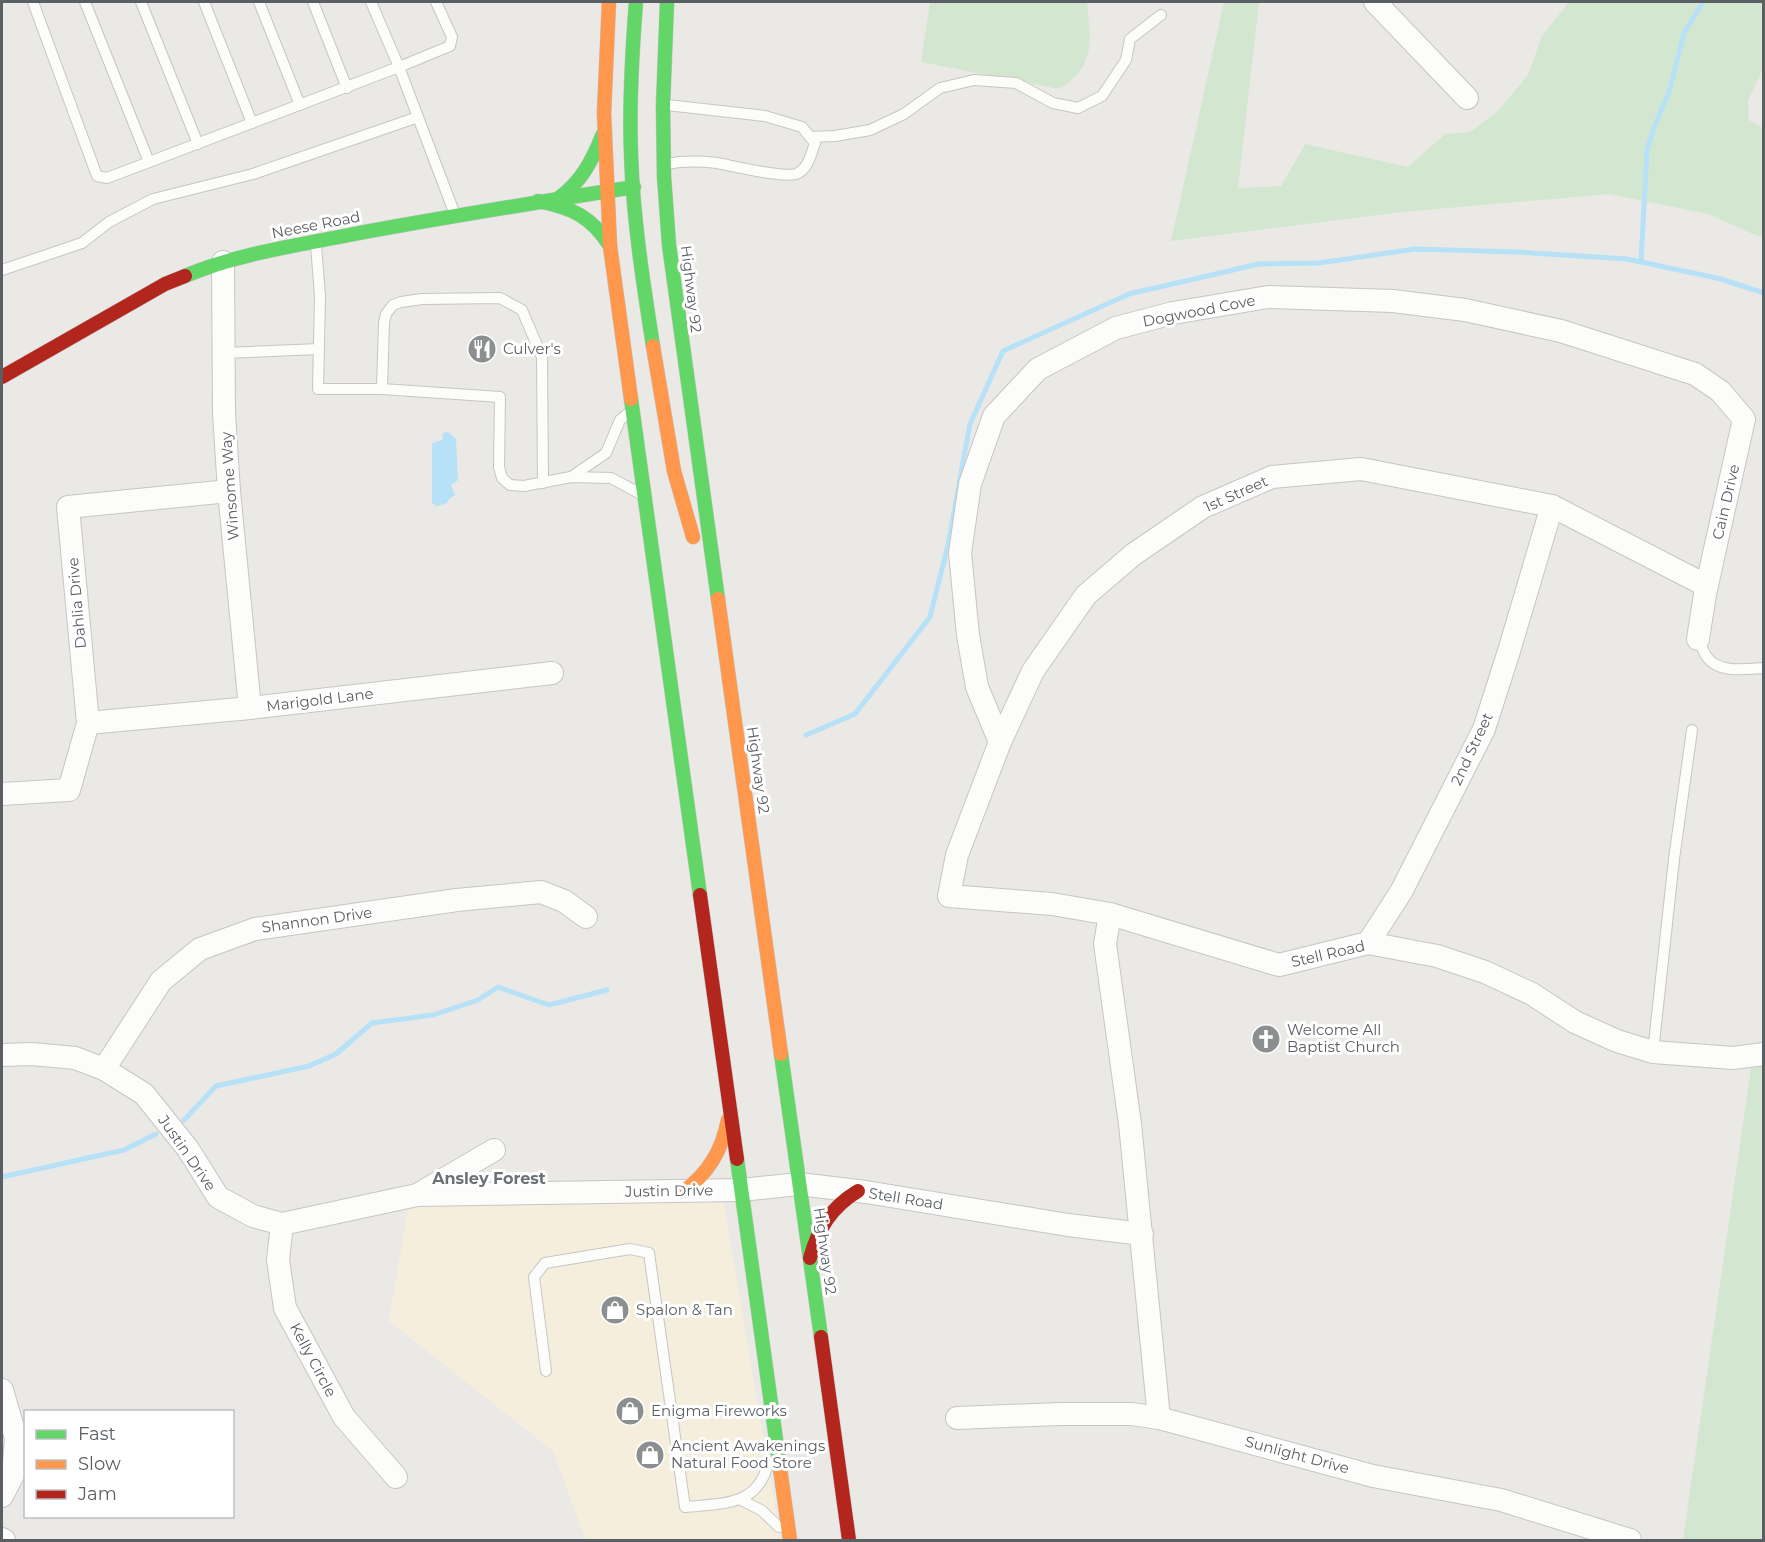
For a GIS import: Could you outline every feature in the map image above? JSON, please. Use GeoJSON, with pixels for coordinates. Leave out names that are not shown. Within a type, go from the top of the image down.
{"type":"FeatureCollection","features":[{"type":"Feature","properties":{"kind":"main road"},"geometry":{"type":"LineString","coordinates":[[609,2],[605,58],[605,129],[610,246],[790,1540]]}},
{"type":"Feature","properties":{"kind":"main road"},"geometry":{"type":"LineString","coordinates":[[636,2],[630,107],[649,185],[645,282],[672,464],[689,526],[701,559],[716,589]]}},
{"type":"Feature","properties":{"kind":"main road","name":"Highway 92"},"geometry":{"type":"LineString","coordinates":[[667,2],[662,104],[663,164],[649,185],[673,280],[849,1540]]}},
{"type":"Feature","properties":{"kind":"main road"},"geometry":{"type":"LineString","coordinates":[[559,198],[580,179],[605,129]]}},
{"type":"Feature","properties":{"kind":"main road","name":"Neese Road"},"geometry":{"type":"LineString","coordinates":[[2,377],[165,284],[194,271],[223,262],[456,215],[649,185]]}},
{"type":"Feature","properties":{"kind":"main road"},"geometry":{"type":"LineString","coordinates":[[538,201],[560,206],[585,216],[596,224],[610,246]]}},
{"type":"Feature","properties":{"kind":"main road"},"geometry":{"type":"LineString","coordinates":[[684,1191],[702,1178],[719,1154],[725,1138],[729,1106]]}},
{"type":"Feature","properties":{"kind":"main road"},"geometry":{"type":"LineString","coordinates":[[810,1260],[815,1240],[826,1218],[842,1201],[858,1191]]}},
{"type":"Feature","properties":{"kind":"street"},"geometry":{"type":"LineString","coordinates":[[1375,2],[1467,98]]}},
{"type":"Feature","properties":{"kind":"street","name":"Winsome Way"},"geometry":{"type":"LineString","coordinates":[[223,262],[224,413],[229,491],[250,708]]}},
{"type":"Feature","properties":{"kind":"street","name":"Dogwood Cove"},"geometry":{"type":"LineString","coordinates":[[1000,742],[977,687],[968,635],[960,553],[970,484],[994,417],[1038,369],[1116,328],[1173,313],[1268,297],[1394,301],[1465,310],[1561,331],[1695,374],[1720,391],[1744,419]]}},
{"type":"Feature","properties":{"kind":"street","name":"Cain Drive"},"geometry":{"type":"LineString","coordinates":[[1707,586],[1744,419]]}},
{"type":"Feature","properties":{"kind":"street","name":"1st Street"},"geometry":{"type":"LineString","coordinates":[[949,896],[957,855],[1000,742],[1033,671],[1086,595],[1134,554],[1203,507],[1272,477],[1361,468],[1552,506],[1707,586]]}},
{"type":"Feature","properties":{"kind":"street","name":"Dahlia Drive"},"geometry":{"type":"LineString","coordinates":[[2,794],[69,790],[88,723],[68,507],[229,491]]}},
{"type":"Feature","properties":{"kind":"street","name":"2nd Street"},"geometry":{"type":"LineString","coordinates":[[1368,943],[1401,892],[1484,729],[1552,506]]}},
{"type":"Feature","properties":{"kind":"street"},"geometry":{"type":"LineString","coordinates":[[1698,639],[1707,586]]}},
{"type":"Feature","properties":{"kind":"street","name":"Marigold Lane"},"geometry":{"type":"LineString","coordinates":[[88,723],[250,708],[552,673]]}},
{"type":"Feature","properties":{"kind":"street","name":"Shannon Drive"},"geometry":{"type":"LineString","coordinates":[[104,1069],[161,981],[200,949],[255,929],[457,900],[541,892],[564,901],[586,916]]}},
{"type":"Feature","properties":{"kind":"street","name":"Stell Road"},"geometry":{"type":"LineString","coordinates":[[949,896],[1052,904],[1110,914],[1279,965],[1368,943],[1437,956],[1485,972],[1532,993],[1575,1022],[1617,1041],[1653,1052],[1733,1058],[1764,1054]]}},
{"type":"Feature","properties":{"kind":"street"},"geometry":{"type":"LineString","coordinates":[[1110,914],[1106,944],[1130,1124],[1159,1418]]}},
{"type":"Feature","properties":{"kind":"street","name":"Justin Drive"},"geometry":{"type":"LineString","coordinates":[[2,1055],[32,1054],[75,1058],[104,1069],[144,1094],[188,1149],[218,1197],[253,1216],[282,1224],[417,1195],[741,1190]]}},
{"type":"Feature","properties":{"kind":"street","name":"Justin Drive"},"geometry":{"type":"LineString","coordinates":[[417,1195],[494,1150]]}},
{"type":"Feature","properties":{"kind":"street","name":"Stell Road"},"geometry":{"type":"LineString","coordinates":[[741,1190],[799,1184],[1142,1234]]}},
{"type":"Feature","properties":{"kind":"street","name":"Kelly Circle"},"geometry":{"type":"LineString","coordinates":[[282,1224],[278,1260],[285,1308],[344,1417],[396,1477]]}},
{"type":"Feature","properties":{"kind":"street"},"geometry":{"type":"LineString","coordinates":[[2,1390],[16,1438],[13,1475],[2,1497]]}},
{"type":"Feature","properties":{"kind":"street","name":"Sunlight Drive"},"geometry":{"type":"LineString","coordinates":[[957,1418],[1059,1414],[1132,1414],[1159,1418],[1373,1476],[1501,1500],[1630,1540]]}},
{"type":"Feature","properties":{"kind":"lane"},"geometry":{"type":"LineString","coordinates":[[33,2],[97,176],[107,178],[399,68],[450,46],[452,37],[436,2]]}},
{"type":"Feature","properties":{"kind":"lane"},"geometry":{"type":"LineString","coordinates":[[85,2],[148,162]]}},
{"type":"Feature","properties":{"kind":"lane"},"geometry":{"type":"LineString","coordinates":[[141,2],[198,144]]}},
{"type":"Feature","properties":{"kind":"lane"},"geometry":{"type":"LineString","coordinates":[[204,2],[252,123]]}},
{"type":"Feature","properties":{"kind":"lane"},"geometry":{"type":"LineString","coordinates":[[259,2],[300,105]]}},
{"type":"Feature","properties":{"kind":"lane"},"geometry":{"type":"LineString","coordinates":[[313,2],[347,88]]}},
{"type":"Feature","properties":{"kind":"lane"},"geometry":{"type":"LineString","coordinates":[[371,2],[456,215]]}},
{"type":"Feature","properties":{"kind":"lane"},"geometry":{"type":"LineString","coordinates":[[810,137],[835,136],[870,130],[904,114],[940,88],[974,80],[1016,83],[1053,103],[1078,108],[1102,96],[1126,60],[1130,39],[1161,15]]}},
{"type":"Feature","properties":{"kind":"lane"},"geometry":{"type":"LineString","coordinates":[[662,104],[765,116],[802,127],[815,143],[806,166],[796,174],[716,163],[684,161],[663,164]]}},
{"type":"Feature","properties":{"kind":"lane"},"geometry":{"type":"LineString","coordinates":[[2,270],[82,243],[108,222],[153,199],[253,174],[418,117]]}},
{"type":"Feature","properties":{"kind":"lane"},"geometry":{"type":"LineString","coordinates":[[316,242],[320,296],[318,389],[382,389],[500,396],[499,467],[502,478],[510,485],[524,486],[571,477],[611,478],[644,496]]}},
{"type":"Feature","properties":{"kind":"lane"},"geometry":{"type":"LineString","coordinates":[[382,389],[384,323],[386,314],[393,305],[422,299],[500,298],[522,310],[542,357],[543,483]]}},
{"type":"Feature","properties":{"kind":"lane"},"geometry":{"type":"LineString","coordinates":[[224,353],[319,349]]}},
{"type":"Feature","properties":{"kind":"lane"},"geometry":{"type":"LineString","coordinates":[[571,477],[606,453],[620,420],[632,410]]}},
{"type":"Feature","properties":{"kind":"lane"},"geometry":{"type":"LineString","coordinates":[[1698,639],[1708,658],[1721,667],[1738,670],[1764,668]]}},
{"type":"Feature","properties":{"kind":"lane"},"geometry":{"type":"LineString","coordinates":[[1653,1052],[1673,871],[1692,730]]}},
{"type":"Feature","properties":{"kind":"lane"},"geometry":{"type":"LineString","coordinates":[[546,1371],[534,1277],[545,1263],[630,1249],[649,1253],[685,1507],[741,1500],[752,1493],[765,1476],[775,1432]]}},
{"type":"Feature","properties":{"kind":"lane"},"geometry":{"type":"LineString","coordinates":[[741,1500],[761,1510],[790,1540]]}},
{"type":"Feature","properties":{"kind":"shaded area"},"geometry":{"type":"Polygon","coordinates":[[[719,1178],[781,1540],[586,1540],[553,1451],[389,1321],[411,1191],[719,1178]]]}},
{"type":"Feature","properties":{"kind":"green space"},"geometry":{"type":"Polygon","coordinates":[[[930,2],[1087,2],[1090,40],[1085,62],[1071,81],[1059,89],[921,62],[930,2]]]}},
{"type":"Feature","properties":{"kind":"green space"},"geometry":{"type":"Polygon","coordinates":[[[1224,2],[1259,2],[1238,188],[1281,186],[1305,144],[1408,167],[1445,134],[1470,132],[1498,111],[1528,75],[1542,36],[1569,2],[1763,2],[1763,68],[1748,101],[1749,120],[1763,128],[1763,235],[1760,237],[1708,214],[1609,194],[1402,212],[1171,241],[1224,2]]]}},
{"type":"Feature","properties":{"kind":"green space"},"geometry":{"type":"Polygon","coordinates":[[[1763,1045],[1763,1540],[1683,1540],[1754,1047],[1763,1045]]]}},
{"type":"Feature","properties":{"kind":"water"},"geometry":{"type":"Polygon","coordinates":[[[448,432],[456,439],[458,480],[451,485],[455,495],[447,503],[437,506],[432,503],[432,443],[442,440],[443,433],[448,432]]]}},
{"type":"Feature","properties":{"kind":"waterway"},"geometry":{"type":"LineString","coordinates":[[1641,262],[1647,150],[1669,92],[1684,33],[1703,2]]}},
{"type":"Feature","properties":{"kind":"waterway"},"geometry":{"type":"LineString","coordinates":[[806,735],[855,714],[930,617],[948,545],[970,424],[1003,351],[1129,294],[1259,264],[1319,263],[1415,249],[1517,252],[1627,259],[1721,279],[1764,293]]}},
{"type":"Feature","properties":{"kind":"waterway"},"geometry":{"type":"LineString","coordinates":[[184,1120],[216,1086],[309,1066],[336,1054],[372,1023],[433,1015],[478,1000],[498,987],[549,1005],[607,990]]}},
{"type":"Feature","properties":{"kind":"waterway"},"geometry":{"type":"LineString","coordinates":[[2,1177],[124,1150],[156,1134]]}},
{"type":"Feature","properties":{"kind":"traffic: fast"},"geometry":{"type":"LineString","coordinates":[[636,2],[630,135],[632,178],[639,250],[653,346]]}},
{"type":"Feature","properties":{"kind":"traffic: fast"},"geometry":{"type":"LineString","coordinates":[[667,2],[663,106],[664,176],[669,245],[718,599]]}},
{"type":"Feature","properties":{"kind":"traffic: fast"},"geometry":{"type":"LineString","coordinates":[[559,198],[574,185],[585,170],[602,136]]}},
{"type":"Feature","properties":{"kind":"traffic: fast"},"geometry":{"type":"LineString","coordinates":[[185,276],[245,256],[287,247],[385,228],[634,187]]}},
{"type":"Feature","properties":{"kind":"traffic: fast"},"geometry":{"type":"LineString","coordinates":[[538,201],[571,210],[580,215],[596,227],[610,246]]}},
{"type":"Feature","properties":{"kind":"traffic: fast"},"geometry":{"type":"LineString","coordinates":[[631,399],[700,895]]}},
{"type":"Feature","properties":{"kind":"traffic: fast"},"geometry":{"type":"LineString","coordinates":[[781,1054],[821,1337]]}},
{"type":"Feature","properties":{"kind":"traffic: fast"},"geometry":{"type":"LineString","coordinates":[[737,1159],[779,1461]]}},
{"type":"Feature","properties":{"kind":"traffic: slow"},"geometry":{"type":"LineString","coordinates":[[609,2],[604,113],[610,246],[631,399]]}},
{"type":"Feature","properties":{"kind":"traffic: slow"},"geometry":{"type":"LineString","coordinates":[[653,346],[674,471],[693,537]]}},
{"type":"Feature","properties":{"kind":"traffic: slow"},"geometry":{"type":"LineString","coordinates":[[718,599],[781,1054]]}},
{"type":"Feature","properties":{"kind":"traffic: slow"},"geometry":{"type":"LineString","coordinates":[[684,1191],[701,1177],[713,1160],[728,1120]]}},
{"type":"Feature","properties":{"kind":"traffic: slow"},"geometry":{"type":"LineString","coordinates":[[779,1461],[790,1540]]}},
{"type":"Feature","properties":{"kind":"traffic: jam"},"geometry":{"type":"LineString","coordinates":[[2,377],[165,284],[185,276]]}},
{"type":"Feature","properties":{"kind":"traffic: jam"},"geometry":{"type":"LineString","coordinates":[[700,895],[737,1159]]}},
{"type":"Feature","properties":{"kind":"traffic: jam"},"geometry":{"type":"LineString","coordinates":[[810,1258],[827,1220],[840,1204],[858,1191]]}},
{"type":"Feature","properties":{"kind":"traffic: jam"},"geometry":{"type":"LineString","coordinates":[[821,1337],[849,1540]]}},
{"type":"Feature","properties":{"kind":"place","name":"Culver's"},"geometry":{"type":"Point","coordinates":[482,349]}},
{"type":"Feature","properties":{"kind":"place","name":"Welcome All Baptist Church"},"geometry":{"type":"Point","coordinates":[1266,1039]}},
{"type":"Feature","properties":{"kind":"place","name":"Spalon & Tan"},"geometry":{"type":"Point","coordinates":[615,1310]}},
{"type":"Feature","properties":{"kind":"place","name":"Enigma Fireworks"},"geometry":{"type":"Point","coordinates":[630,1411]}},
{"type":"Feature","properties":{"kind":"place","name":"Ancient Awakenings Natural Food Store"},"geometry":{"type":"Point","coordinates":[650,1455]}},
{"type":"Feature","properties":{"kind":"district","name":"Ansley Forest"},"geometry":{"type":"Point","coordinates":[489,1178]}}]}
